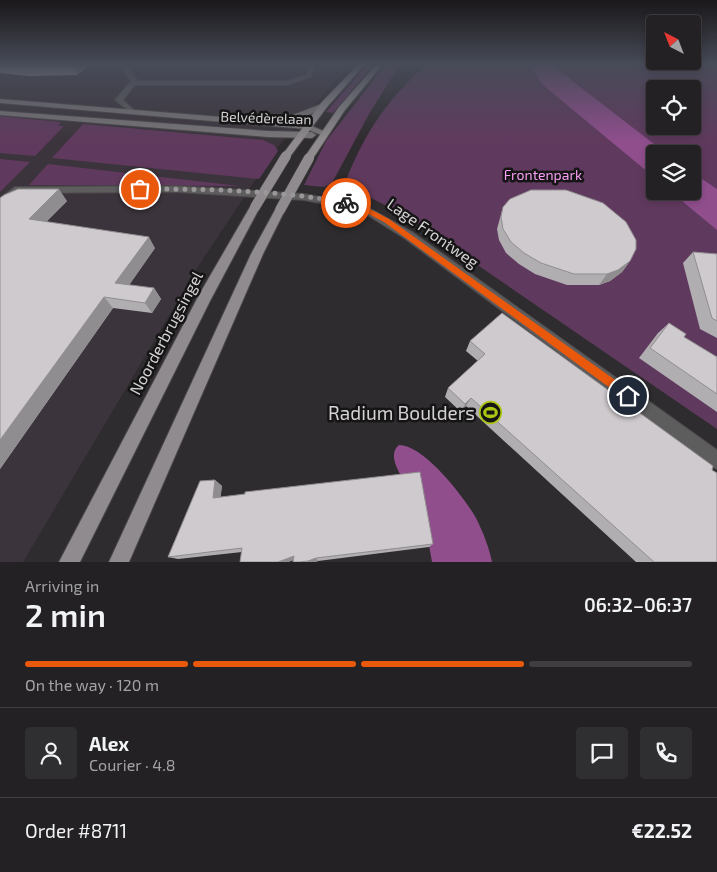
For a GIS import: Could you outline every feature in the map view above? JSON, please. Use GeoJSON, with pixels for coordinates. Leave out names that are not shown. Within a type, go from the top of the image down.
{"type":"FeatureCollection","features":[{"type":"Feature","properties":{"kind":"main road","name":"Noorderbrugsingel"},"geometry":{"type":"LineString","coordinates":[[69,562],[200,308],[255,207],[300,136],[338,90]]}},
{"type":"Feature","properties":{"kind":"main road"},"geometry":{"type":"LineString","coordinates":[[119,562],[258,254],[280,210],[324,133],[359,90]]}},
{"type":"Feature","properties":{"kind":"main road","name":"Belvédèrelaan"},"geometry":{"type":"LineString","coordinates":[[0,101],[307,127],[324,133]]}},
{"type":"Feature","properties":{"kind":"main road"},"geometry":{"type":"LineString","coordinates":[[111,110],[284,119],[295,117],[324,105]]}},
{"type":"Feature","properties":{"kind":"main road","name":"Belvédèrelaan"},"geometry":{"type":"LineString","coordinates":[[0,113],[300,136],[324,133]]}},
{"type":"Feature","properties":{"kind":"street"},"geometry":{"type":"LineString","coordinates":[[126,90],[119,100],[130,110]]}},
{"type":"Feature","properties":{"kind":"street","name":"Lage Frontweg"},"geometry":{"type":"LineString","coordinates":[[0,203],[15,190],[226,191],[304,197],[364,208],[387,220],[717,460]]}},
{"type":"Feature","properties":{"kind":"shaded area"},"geometry":{"type":"Polygon","coordinates":[[[0,90],[327,90],[276,149],[199,265],[23,562],[0,562],[0,90]]]}},
{"type":"Feature","properties":{"kind":"shaded area"},"geometry":{"type":"Polygon","coordinates":[[[549,90],[584,90],[655,145],[646,145],[646,171],[549,90]]]}},
{"type":"Feature","properties":{"kind":"shaded area"},"geometry":{"type":"Polygon","coordinates":[[[701,178],[717,189],[717,230],[681,200],[701,200],[701,178]]]}},
{"type":"Feature","properties":{"kind":"shaded area"},"geometry":{"type":"Polygon","coordinates":[[[399,445],[409,447],[420,453],[453,486],[476,518],[492,562],[432,562],[417,478],[401,476],[394,456],[394,452],[399,445]]]}},
{"type":"Feature","properties":{"kind":"green space"},"geometry":{"type":"Polygon","coordinates":[[[345,90],[352,90],[333,113],[326,112],[345,90]]]}},
{"type":"Feature","properties":{"kind":"green space"},"geometry":{"type":"Polygon","coordinates":[[[366,90],[384,90],[332,183],[324,187],[304,185],[326,141],[366,90]]]}},
{"type":"Feature","properties":{"kind":"green space","name":"Frontenpark"},"geometry":{"type":"Polygon","coordinates":[[[401,90],[646,90],[646,135],[701,135],[701,90],[717,90],[717,429],[403,214],[367,196],[341,195],[356,157],[386,107],[401,90]]]}},
{"type":"Feature","properties":{"kind":"green space"},"geometry":{"type":"Polygon","coordinates":[[[0,116],[61,122],[58,126],[64,126],[35,156],[0,153],[0,116]]]}},
{"type":"Feature","properties":{"kind":"green space"},"geometry":{"type":"Polygon","coordinates":[[[83,124],[263,140],[274,145],[278,151],[259,179],[52,158],[83,124]]]}},
{"type":"Feature","properties":{"kind":"green space"},"geometry":{"type":"Polygon","coordinates":[[[0,159],[30,162],[0,192],[0,159]]]}},
{"type":"Feature","properties":{"kind":"green space"},"geometry":{"type":"Polygon","coordinates":[[[48,164],[240,186],[29,185],[48,164]]]}},
{"type":"Feature","properties":{"kind":"building"},"geometry":{"type":"Polygon","coordinates":[[[18,189],[59,189],[29,219],[149,237],[115,283],[154,288],[145,303],[104,297],[0,440],[0,198],[18,189]]]}},
{"type":"Feature","properties":{"kind":"building"},"geometry":{"type":"Polygon","coordinates":[[[531,190],[566,190],[603,203],[626,222],[636,240],[636,249],[630,261],[618,270],[607,274],[574,274],[541,263],[524,253],[511,242],[503,229],[501,217],[503,207],[510,199],[531,190]]]}},
{"type":"Feature","properties":{"kind":"building"},"geometry":{"type":"Polygon","coordinates":[[[693,252],[717,254],[717,321],[712,318],[693,252]]]}},
{"type":"Feature","properties":{"kind":"building"},"geometry":{"type":"Polygon","coordinates":[[[502,313],[713,466],[712,470],[717,473],[717,562],[654,562],[471,398],[465,404],[448,388],[485,354],[470,341],[502,313]]]}},
{"type":"Feature","properties":{"kind":"building"},"geometry":{"type":"Polygon","coordinates":[[[669,323],[686,334],[684,337],[717,357],[717,394],[650,348],[669,323]]]}},
{"type":"Feature","properties":{"kind":"building"},"geometry":{"type":"Polygon","coordinates":[[[420,472],[433,544],[316,558],[299,562],[293,562],[294,556],[278,562],[240,562],[242,548],[168,557],[200,481],[215,480],[213,498],[245,494],[245,492],[420,472]]]}},
{"type":"Feature","properties":{"kind":"way so far"},"geometry":{"type":"LineString","coordinates":[[140,189],[226,191],[304,197],[346,203]]}},
{"type":"Feature","properties":{"kind":"place","name":"Radium Boulders"},"geometry":{"type":"Point","coordinates":[491,413]}},
{"type":"Feature","properties":{"kind":"route"},"geometry":{"type":"LineString","coordinates":[[346,203],[364,208],[387,220],[628,396]]}}]}
